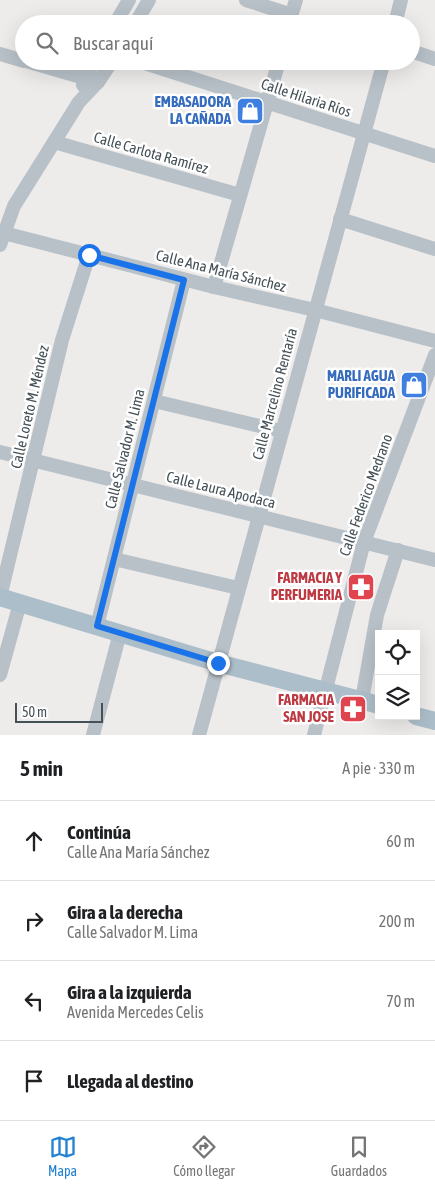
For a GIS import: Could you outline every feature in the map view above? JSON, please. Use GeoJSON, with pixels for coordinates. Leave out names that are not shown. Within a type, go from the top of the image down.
{"type":"FeatureCollection","features":[{"type":"Feature","properties":{"kind":"main road"},"geometry":{"type":"LineString","coordinates":[[0,597],[218,663],[375,704]]}},
{"type":"Feature","properties":{"kind":"main road"},"geometry":{"type":"LineString","coordinates":[[420,717],[435,721]]}},
{"type":"Feature","properties":{"kind":"street"},"geometry":{"type":"LineString","coordinates":[[120,15],[129,0]]}},
{"type":"Feature","properties":{"kind":"street"},"geometry":{"type":"LineString","coordinates":[[140,15],[149,0]]}},
{"type":"Feature","properties":{"kind":"street"},"geometry":{"type":"LineString","coordinates":[[246,0],[282,15]]}},
{"type":"Feature","properties":{"kind":"street"},"geometry":{"type":"LineString","coordinates":[[292,15],[296,0]]}},
{"type":"Feature","properties":{"kind":"street"},"geometry":{"type":"LineString","coordinates":[[397,15],[401,0]]}},
{"type":"Feature","properties":{"kind":"street"},"geometry":{"type":"LineString","coordinates":[[0,54],[15,58]]}},
{"type":"Feature","properties":{"kind":"street"},"geometry":{"type":"LineString","coordinates":[[420,54],[435,59]]}},
{"type":"Feature","properties":{"kind":"street"},"geometry":{"type":"LineString","coordinates":[[57,70],[92,80]]}},
{"type":"Feature","properties":{"kind":"street"},"geometry":{"type":"LineString","coordinates":[[92,80],[93,70]]}},
{"type":"Feature","properties":{"kind":"street"},"geometry":{"type":"LineString","coordinates":[[1,237],[14,206],[92,80],[103,70]]}},
{"type":"Feature","properties":{"kind":"street","name":"Calle Hilaria Ríos"},"geometry":{"type":"LineString","coordinates":[[166,70],[435,156]]}},
{"type":"Feature","properties":{"kind":"street"},"geometry":{"type":"LineString","coordinates":[[214,287],[276,70]]}},
{"type":"Feature","properties":{"kind":"street","name":"Calle Marcelino Rentaría"},"geometry":{"type":"LineString","coordinates":[[199,735],[314,310],[382,70]]}},
{"type":"Feature","properties":{"kind":"street","name":"Calle Carlota Ramírez"},"geometry":{"type":"LineString","coordinates":[[54,142],[240,196]]}},
{"type":"Feature","properties":{"kind":"street"},"geometry":{"type":"LineString","coordinates":[[340,219],[435,249]]}},
{"type":"Feature","properties":{"kind":"street","name":"Calle Ana María Sánchez"},"geometry":{"type":"LineString","coordinates":[[1,237],[89,255],[435,341]]}},
{"type":"Feature","properties":{"kind":"street","name":"Calle Loreto M. Méndez"},"geometry":{"type":"LineString","coordinates":[[0,597],[62,340],[89,255]]}},
{"type":"Feature","properties":{"kind":"street","name":"Calle Salvador M. Lima"},"geometry":{"type":"LineString","coordinates":[[97,626],[184,280]]}},
{"type":"Feature","properties":{"kind":"street","name":"Calle Federico Medrano"},"geometry":{"type":"LineString","coordinates":[[314,735],[364,542],[435,355]]}},
{"type":"Feature","properties":{"kind":"street"},"geometry":{"type":"LineString","coordinates":[[154,401],[281,431]]}},
{"type":"Feature","properties":{"kind":"street","name":"Calle Laura Apodaca"},"geometry":{"type":"LineString","coordinates":[[0,452],[435,560]]}},
{"type":"Feature","properties":{"kind":"street"},"geometry":{"type":"LineString","coordinates":[[362,700],[377,616],[398,550]]}},
{"type":"Feature","properties":{"kind":"street"},"geometry":{"type":"LineString","coordinates":[[114,559],[238,588]]}},
{"type":"Feature","properties":{"kind":"street"},"geometry":{"type":"LineString","coordinates":[[0,675],[20,603]]}},
{"type":"Feature","properties":{"kind":"street"},"geometry":{"type":"LineString","coordinates":[[93,735],[120,633]]}},
{"type":"Feature","properties":{"kind":"place","name":"EMBASADORA LA CAÑADA"},"geometry":{"type":"Point","coordinates":[250,111]}},
{"type":"Feature","properties":{"kind":"place","name":"MARLI AGUA PURIFICADA"},"geometry":{"type":"Point","coordinates":[414,385]}},
{"type":"Feature","properties":{"kind":"place","name":"FARMACIA Y PERFUMERIA"},"geometry":{"type":"Point","coordinates":[361,587]}},
{"type":"Feature","properties":{"kind":"place","name":"FARMACIA SAN JOSE"},"geometry":{"type":"Point","coordinates":[353,709]}},
{"type":"Feature","properties":{"kind":"route"},"geometry":{"type":"LineString","coordinates":[[89,255],[184,280],[97,626],[218,663]]}}]}
